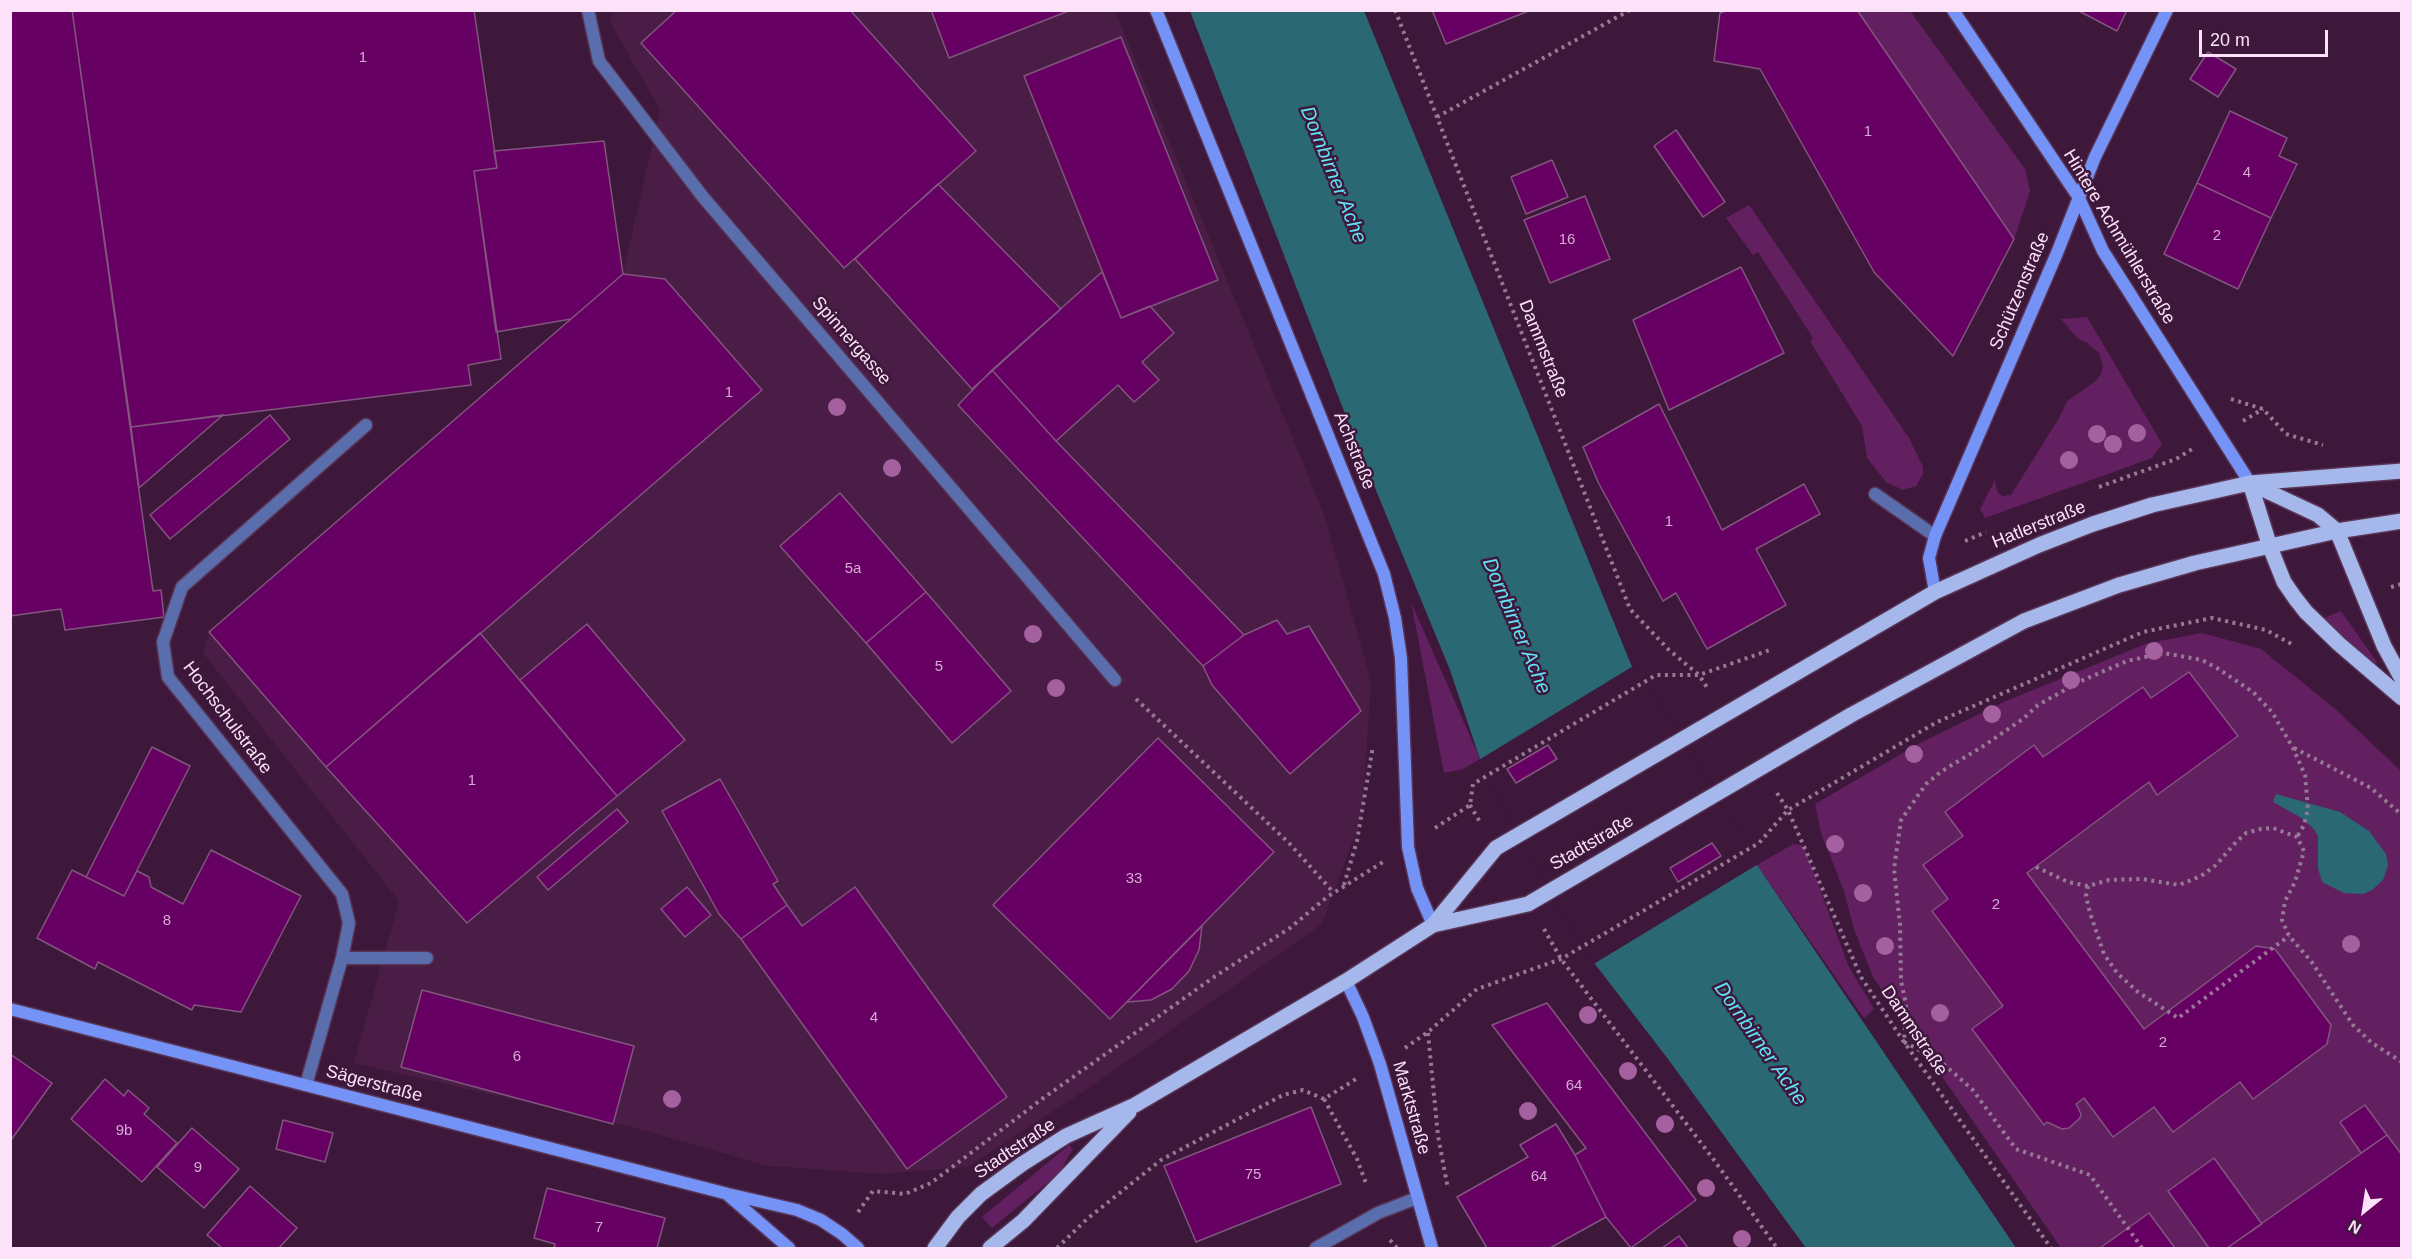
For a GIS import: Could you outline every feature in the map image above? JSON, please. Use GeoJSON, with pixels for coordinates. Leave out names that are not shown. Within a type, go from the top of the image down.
{"type":"FeatureCollection","features":[{"type":"Feature","properties":{"kind":"main road","name":"Hatlerstraße"},"geometry":{"type":"LineString","coordinates":[[1726,715],[1935,592],[2038,545],[2092,524],[2152,506],[2250,483],[2402,471]]}},
{"type":"Feature","properties":{"kind":"main road"},"geometry":{"type":"LineString","coordinates":[[2250,483],[2318,515],[2337,531],[2384,646],[2402,679]]}},
{"type":"Feature","properties":{"kind":"main road"},"geometry":{"type":"LineString","coordinates":[[2250,483],[2270,547],[2284,582],[2306,612],[2371,673],[2402,698]]}},
{"type":"Feature","properties":{"kind":"main road"},"geometry":{"type":"LineString","coordinates":[[2270,547],[2337,531],[2402,521]]}},
{"type":"Feature","properties":{"kind":"main road","name":"Stadtstraße"},"geometry":{"type":"LineString","coordinates":[[1433,925],[1528,904],[1851,715],[2024,621],[2119,585],[2195,563],[2270,547]]}},
{"type":"Feature","properties":{"kind":"main road","name":"Stadtstraße"},"geometry":{"type":"LineString","coordinates":[[935,1248],[958,1217],[981,1194],[1022,1164],[1066,1136],[1135,1105],[1346,981],[1433,925],[1496,848],[1726,715]]}},
{"type":"Feature","properties":{"kind":"main road","name":"Stadtstraße"},"geometry":{"type":"LineString","coordinates":[[990,1248],[1023,1221],[1135,1105]]}},
{"type":"Feature","properties":{"kind":"street","name":"Spinnergasse"},"geometry":{"type":"LineString","coordinates":[[588,10],[599,61],[703,197],[1115,680]]}},
{"type":"Feature","properties":{"kind":"street","name":"Achstraße"},"geometry":{"type":"LineString","coordinates":[[1155,10],[1384,574],[1395,618],[1401,658],[1408,847],[1417,888],[1433,925]]}},
{"type":"Feature","properties":{"kind":"street","name":"Hintere Achmühlerstraße"},"geometry":{"type":"LineString","coordinates":[[1953,10],[2079,198],[2103,251],[2250,483]]}},
{"type":"Feature","properties":{"kind":"street","name":"Schützenstraße"},"geometry":{"type":"LineString","coordinates":[[1935,592],[1929,558],[1935,536],[2115,115],[2167,10]]}},
{"type":"Feature","properties":{"kind":"street","name":"Hochschulstraße"},"geometry":{"type":"LineString","coordinates":[[306,1085],[342,958],[349,923],[342,894],[168,677],[163,642],[182,588],[366,425]]}},
{"type":"Feature","properties":{"kind":"street"},"geometry":{"type":"LineString","coordinates":[[1875,494],[1935,536]]}},
{"type":"Feature","properties":{"kind":"street"},"geometry":{"type":"LineString","coordinates":[[342,958],[427,958]]}},
{"type":"Feature","properties":{"kind":"street","name":"Marktstraße"},"geometry":{"type":"LineString","coordinates":[[1346,981],[1363,1017],[1380,1064],[1432,1248]]}},
{"type":"Feature","properties":{"kind":"street","name":"Sägerstraße"},"geometry":{"type":"LineString","coordinates":[[10,1009],[797,1210],[821,1220],[858,1248]]}},
{"type":"Feature","properties":{"kind":"street","name":"Sägerstraße"},"geometry":{"type":"LineString","coordinates":[[728,1194],[789,1248]]}},
{"type":"Feature","properties":{"kind":"street"},"geometry":{"type":"LineString","coordinates":[[1316,1248],[1378,1213],[1417,1197]]}},
{"type":"Feature","properties":{"kind":"path","name":"Dammstraße"},"geometry":{"type":"LineString","coordinates":[[1395,10],[1630,609],[1668,649],[1699,675]]}},
{"type":"Feature","properties":{"kind":"path"},"geometry":{"type":"LineString","coordinates":[[1437,117],[1630,10]]}},
{"type":"Feature","properties":{"kind":"path"},"geometry":{"type":"LineString","coordinates":[[2263,409],[2286,434],[2324,445],[2335,444]]}},
{"type":"Feature","properties":{"kind":"path"},"geometry":{"type":"LineString","coordinates":[[1324,1099],[1428,1032],[1478,989],[1561,959],[1575,951],[1759,843],[1788,810],[1937,722],[2143,632],[2212,618],[2266,630]]}},
{"type":"Feature","properties":{"kind":"path"},"geometry":{"type":"LineString","coordinates":[[873,1191],[905,1194],[931,1183],[1042,1099],[1214,977],[1290,928],[1344,886],[1408,847],[1470,805],[1473,784],[1656,675],[1699,675],[1780,645]]}},
{"type":"Feature","properties":{"kind":"path"},"geometry":{"type":"LineString","coordinates":[[2142,1248],[2090,1175],[2016,1149],[1972,1089],[1940,1061],[1904,1042],[1906,1004],[1901,981],[1900,925],[1894,869],[1901,820],[1926,784],[1941,771],[1985,745],[2024,718],[2038,705],[2081,681],[2127,661],[2164,653],[2202,660],[2253,692],[2272,712],[2293,748],[2305,775],[2309,801],[2304,825],[2297,837]]}},
{"type":"Feature","properties":{"kind":"path"},"geometry":{"type":"LineString","coordinates":[[1115,680],[1289,843],[1334,893]]}},
{"type":"Feature","properties":{"kind":"path"},"geometry":{"type":"LineString","coordinates":[[1344,886],[1357,841],[1373,740]]}},
{"type":"Feature","properties":{"kind":"path"},"geometry":{"type":"LineString","coordinates":[[2293,748],[2371,788],[2402,815]]}},
{"type":"Feature","properties":{"kind":"path","name":"Dammstraße"},"geometry":{"type":"LineString","coordinates":[[1788,810],[1861,977],[1904,1042],[2051,1248]]}},
{"type":"Feature","properties":{"kind":"path"},"geometry":{"type":"LineString","coordinates":[[2036,867],[2068,882],[2088,886],[2109,880],[2142,879],[2179,885],[2200,876],[2216,865],[2246,833],[2273,828],[2297,837],[2304,850],[2295,882],[2285,902],[2282,920],[2289,936],[2311,962],[2352,1025],[2372,1043],[2402,1062]]}},
{"type":"Feature","properties":{"kind":"path"},"geometry":{"type":"LineString","coordinates":[[2088,886],[2086,896],[2104,954],[2117,973],[2138,992],[2178,1018],[2289,936]]}},
{"type":"Feature","properties":{"kind":"path"},"geometry":{"type":"LineString","coordinates":[[1561,959],[1714,1160],[1777,1248]]}},
{"type":"Feature","properties":{"kind":"path"},"geometry":{"type":"LineString","coordinates":[[1428,1032],[1438,1136],[1449,1192]]}},
{"type":"Feature","properties":{"kind":"path"},"geometry":{"type":"LineString","coordinates":[[1056,1248],[1087,1219],[1161,1160],[1283,1095],[1303,1090],[1324,1099],[1357,1159],[1391,1243],[1397,1248]]}},
{"type":"Feature","properties":{"kind":"shaded area"},"geometry":{"type":"Polygon","coordinates":[[[614,11],[1115,11],[1323,511],[1371,681],[1362,816],[1322,924],[1090,1087],[968,1167],[882,1174],[768,1166],[629,1126],[354,1063],[399,901],[203,653],[209,632],[623,274],[660,110],[610,22],[614,11]]]}},
{"type":"Feature","properties":{"kind":"shaded area"},"geometry":{"type":"Polygon","coordinates":[[[1857,11],[1910,11],[2025,169],[2030,191],[2014,239],[1857,11]]]}},
{"type":"Feature","properties":{"kind":"shaded area"},"geometry":{"type":"Polygon","coordinates":[[[1749,205],[1909,438],[1923,467],[1923,474],[1916,486],[1903,490],[1886,482],[1867,458],[1862,426],[1810,341],[1813,338],[1758,252],[1753,255],[1726,218],[1749,205]]]}},
{"type":"Feature","properties":{"kind":"shaded area"},"geometry":{"type":"Polygon","coordinates":[[[2087,317],[2162,444],[2152,458],[1985,518],[1980,509],[1996,478],[1998,493],[2003,496],[2011,495],[2059,418],[2067,401],[2096,381],[2101,374],[2103,366],[2099,353],[2086,342],[2078,339],[2061,319],[2087,317]]]}},
{"type":"Feature","properties":{"kind":"shaded area"},"geometry":{"type":"Polygon","coordinates":[[[1411,602],[1480,759],[1463,769],[1444,773],[1411,602]]]}},
{"type":"Feature","properties":{"kind":"shaded area"},"geometry":{"type":"Polygon","coordinates":[[[2341,611],[2377,662],[2374,665],[2322,619],[2341,611]]]}},
{"type":"Feature","properties":{"kind":"shaded area"},"geometry":{"type":"Polygon","coordinates":[[[2202,633],[2261,649],[2333,707],[2401,771],[2401,1248],[2061,1248],[1873,977],[1854,929],[1844,891],[1821,833],[1815,804],[1920,743],[2004,702],[2148,643],[2202,633]]]}},
{"type":"Feature","properties":{"kind":"shaded area"},"geometry":{"type":"Polygon","coordinates":[[[1793,844],[1801,845],[1805,849],[1848,965],[1874,1009],[1864,1018],[1757,865],[1793,844]]]}},
{"type":"Feature","properties":{"kind":"shaded area"},"geometry":{"type":"Polygon","coordinates":[[[1069,1145],[1073,1149],[1058,1174],[992,1228],[982,1217],[1069,1145]]]}},
{"type":"Feature","properties":{"kind":"water","name":"Dornbirner Ache"},"geometry":{"type":"Polygon","coordinates":[[[1190,11],[1364,11],[1632,667],[1757,865],[2016,1248],[1806,1248],[1668,1059],[1595,964],[1480,759],[1450,670],[1352,432],[1190,11]]]}},
{"type":"Feature","properties":{"kind":"water"},"geometry":{"type":"Polygon","coordinates":[[[2276,794],[2340,812],[2369,831],[2386,854],[2388,865],[2383,880],[2372,890],[2363,894],[2344,893],[2322,882],[2318,868],[2318,836],[2313,828],[2300,817],[2273,802],[2276,794]]]}},
{"type":"Feature","properties":{"kind":"pier"},"geometry":{"type":"Polygon","coordinates":[[[1635,665],[1760,863],[1592,965],[1477,761],[1635,665]]]}},
{"type":"Feature","properties":{"kind":"building"},"geometry":{"type":"Polygon","coordinates":[[[10,10],[72,10],[153,591],[161,590],[164,617],[65,630],[61,609],[10,616],[10,10]]]}},
{"type":"Feature","properties":{"kind":"building"},"geometry":{"type":"Polygon","coordinates":[[[72,10],[474,10],[497,168],[474,171],[501,359],[468,365],[471,385],[131,427],[72,10]]]}},
{"type":"Feature","properties":{"kind":"building"},"geometry":{"type":"Polygon","coordinates":[[[677,10],[850,10],[976,151],[844,268],[641,43],[677,10]]]}},
{"type":"Feature","properties":{"kind":"building"},"geometry":{"type":"Polygon","coordinates":[[[931,10],[1071,10],[949,58],[931,10]]]}},
{"type":"Feature","properties":{"kind":"building"},"geometry":{"type":"Polygon","coordinates":[[[1432,10],[1531,10],[1446,44],[1432,10]]]}},
{"type":"Feature","properties":{"kind":"building"},"geometry":{"type":"Polygon","coordinates":[[[1729,10],[1857,10],[2014,239],[1953,356],[1874,272],[1760,69],[1714,61],[1720,13],[1729,10]]]}},
{"type":"Feature","properties":{"kind":"building"},"geometry":{"type":"Polygon","coordinates":[[[2077,10],[2127,10],[2117,31],[2077,10]]]}},
{"type":"Feature","properties":{"kind":"building"},"geometry":{"type":"Polygon","coordinates":[[[1121,37],[1218,280],[1121,318],[1024,76],[1121,37]]]}},
{"type":"Feature","properties":{"kind":"building"},"geometry":{"type":"Polygon","coordinates":[[[2208,52],[2236,69],[2218,97],[2190,79],[2208,52]]]}},
{"type":"Feature","properties":{"kind":"building"},"geometry":{"type":"Polygon","coordinates":[[[2230,111],[2287,138],[2279,156],[2297,164],[2271,218],[2197,183],[2230,111]]]}},
{"type":"Feature","properties":{"kind":"building"},"geometry":{"type":"Polygon","coordinates":[[[1676,130],[1725,202],[1703,217],[1654,146],[1676,130]]]}},
{"type":"Feature","properties":{"kind":"building"},"geometry":{"type":"Polygon","coordinates":[[[604,141],[623,274],[571,319],[496,332],[474,171],[497,168],[494,151],[604,141]]]}},
{"type":"Feature","properties":{"kind":"building"},"geometry":{"type":"Polygon","coordinates":[[[1552,160],[1568,197],[1526,214],[1511,177],[1552,160]]]}},
{"type":"Feature","properties":{"kind":"building"},"geometry":{"type":"Polygon","coordinates":[[[2197,183],[2271,218],[2238,289],[2164,254],[2197,183]]]}},
{"type":"Feature","properties":{"kind":"building"},"geometry":{"type":"Polygon","coordinates":[[[938,184],[1061,309],[972,389],[855,259],[938,184]]]}},
{"type":"Feature","properties":{"kind":"building"},"geometry":{"type":"Polygon","coordinates":[[[1585,196],[1610,259],[1550,283],[1524,220],[1585,196]]]}},
{"type":"Feature","properties":{"kind":"building"},"geometry":{"type":"Polygon","coordinates":[[[1741,267],[1784,353],[1669,410],[1633,320],[1741,267]]]}},
{"type":"Feature","properties":{"kind":"building"},"geometry":{"type":"Polygon","coordinates":[[[1102,272],[1121,318],[1150,306],[1174,333],[1142,362],[1159,380],[1134,402],[1118,385],[1056,441],[992,370],[1102,272]]]}},
{"type":"Feature","properties":{"kind":"building"},"geometry":{"type":"Polygon","coordinates":[[[623,274],[665,279],[762,390],[326,767],[209,632],[623,274]]]}},
{"type":"Feature","properties":{"kind":"building"},"geometry":{"type":"Polygon","coordinates":[[[992,370],[1056,441],[1244,635],[1203,666],[958,405],[992,370]]]}},
{"type":"Feature","properties":{"kind":"building"},"geometry":{"type":"Polygon","coordinates":[[[1659,404],[1722,530],[1804,484],[1820,514],[1756,549],[1786,605],[1707,649],[1676,593],[1663,601],[1599,484],[1583,447],[1659,404]]]}},
{"type":"Feature","properties":{"kind":"building"},"geometry":{"type":"Polygon","coordinates":[[[223,415],[139,488],[131,427],[223,415]]]}},
{"type":"Feature","properties":{"kind":"building"},"geometry":{"type":"Polygon","coordinates":[[[270,415],[290,439],[170,539],[150,515],[270,415]]]}},
{"type":"Feature","properties":{"kind":"building"},"geometry":{"type":"Polygon","coordinates":[[[840,493],[926,592],[866,643],[780,546],[840,493]]]}},
{"type":"Feature","properties":{"kind":"building"},"geometry":{"type":"Polygon","coordinates":[[[926,592],[1011,691],[952,743],[866,643],[926,592]]]}},
{"type":"Feature","properties":{"kind":"building"},"geometry":{"type":"Polygon","coordinates":[[[1277,620],[1287,634],[1309,626],[1361,711],[1290,774],[1212,685],[1203,666],[1244,635],[1277,620]]]}},
{"type":"Feature","properties":{"kind":"building"},"geometry":{"type":"Polygon","coordinates":[[[587,624],[685,740],[617,796],[520,680],[587,624]]]}},
{"type":"Feature","properties":{"kind":"building"},"geometry":{"type":"Polygon","coordinates":[[[480,633],[617,796],[467,923],[326,767],[480,633]]]}},
{"type":"Feature","properties":{"kind":"building"},"geometry":{"type":"Polygon","coordinates":[[[2189,672],[2238,736],[2157,795],[2149,782],[2027,873],[2144,1029],[2256,946],[2275,949],[2331,1025],[2327,1044],[2253,1099],[2240,1082],[2173,1132],[2154,1107],[2113,1137],[2084,1098],[2076,1104],[2081,1114],[2080,1118],[2069,1128],[2062,1129],[2047,1122],[2044,1125],[1972,1029],[2003,1006],[1932,911],[1948,899],[1923,865],[1963,836],[1945,812],[2034,745],[2043,757],[2143,687],[2151,698],[2189,672]]]}},
{"type":"Feature","properties":{"kind":"building"},"geometry":{"type":"Polygon","coordinates":[[[1158,738],[1274,852],[1110,1019],[993,905],[1158,738]]]}},
{"type":"Feature","properties":{"kind":"building"},"geometry":{"type":"Polygon","coordinates":[[[1548,745],[1557,759],[1516,783],[1507,769],[1548,745]]]}},
{"type":"Feature","properties":{"kind":"building"},"geometry":{"type":"Polygon","coordinates":[[[152,747],[190,766],[124,896],[86,877],[152,747]]]}},
{"type":"Feature","properties":{"kind":"building"},"geometry":{"type":"Polygon","coordinates":[[[720,779],[778,881],[773,884],[787,905],[741,939],[719,914],[662,811],[720,779]]]}},
{"type":"Feature","properties":{"kind":"building"},"geometry":{"type":"Polygon","coordinates":[[[617,809],[628,822],[548,890],[537,877],[617,809]]]}},
{"type":"Feature","properties":{"kind":"building"},"geometry":{"type":"Polygon","coordinates":[[[1712,843],[1721,856],[1678,882],[1670,868],[1712,843]]]}},
{"type":"Feature","properties":{"kind":"building"},"geometry":{"type":"Polygon","coordinates":[[[211,850],[301,896],[241,1012],[194,1005],[192,1010],[98,962],[95,969],[37,938],[72,870],[124,896],[137,871],[149,877],[151,887],[183,904],[211,850]]]}},
{"type":"Feature","properties":{"kind":"building"},"geometry":{"type":"Polygon","coordinates":[[[687,887],[711,915],[685,937],[661,909],[687,887]]]}},
{"type":"Feature","properties":{"kind":"building"},"geometry":{"type":"Polygon","coordinates":[[[855,887],[1007,1097],[907,1169],[741,939],[787,905],[802,926],[855,887]]]}},
{"type":"Feature","properties":{"kind":"building"},"geometry":{"type":"Polygon","coordinates":[[[1202,926],[1199,950],[1189,971],[1172,989],[1151,1000],[1127,1002],[1202,926]]]}},
{"type":"Feature","properties":{"kind":"building"},"geometry":{"type":"Polygon","coordinates":[[[422,990],[634,1046],[613,1124],[401,1067],[422,990]]]}},
{"type":"Feature","properties":{"kind":"building"},"geometry":{"type":"Polygon","coordinates":[[[1547,1003],[1696,1200],[1631,1248],[1606,1217],[1575,1155],[1586,1148],[1492,1025],[1547,1003]]]}},
{"type":"Feature","properties":{"kind":"building"},"geometry":{"type":"Polygon","coordinates":[[[10,1054],[52,1083],[11,1140],[10,1140],[10,1054]]]}},
{"type":"Feature","properties":{"kind":"building"},"geometry":{"type":"Polygon","coordinates":[[[105,1079],[124,1096],[128,1090],[149,1108],[144,1114],[177,1143],[142,1182],[71,1119],[105,1079]]]}},
{"type":"Feature","properties":{"kind":"building"},"geometry":{"type":"Polygon","coordinates":[[[2365,1105],[2387,1135],[2361,1153],[2340,1122],[2365,1105]]]}},
{"type":"Feature","properties":{"kind":"building"},"geometry":{"type":"Polygon","coordinates":[[[1311,1107],[1341,1184],[1196,1242],[1164,1166],[1311,1107]]]}},
{"type":"Feature","properties":{"kind":"building"},"geometry":{"type":"Polygon","coordinates":[[[283,1120],[333,1133],[325,1162],[276,1149],[283,1120]]]}},
{"type":"Feature","properties":{"kind":"building"},"geometry":{"type":"Polygon","coordinates":[[[1556,1124],[1575,1155],[1606,1217],[1550,1248],[1487,1248],[1457,1197],[1528,1157],[1520,1145],[1556,1124]]]}},
{"type":"Feature","properties":{"kind":"building"},"geometry":{"type":"Polygon","coordinates":[[[192,1128],[239,1169],[204,1208],[157,1167],[192,1128]]]}},
{"type":"Feature","properties":{"kind":"building"},"geometry":{"type":"Polygon","coordinates":[[[2387,1135],[2402,1155],[2402,1248],[2227,1248],[2387,1135]]]}},
{"type":"Feature","properties":{"kind":"building"},"geometry":{"type":"Polygon","coordinates":[[[2214,1158],[2262,1224],[2227,1248],[2209,1248],[2168,1191],[2214,1158]]]}},
{"type":"Feature","properties":{"kind":"building"},"geometry":{"type":"Polygon","coordinates":[[[250,1186],[297,1228],[279,1248],[222,1248],[207,1235],[250,1186]]]}},
{"type":"Feature","properties":{"kind":"building"},"geometry":{"type":"Polygon","coordinates":[[[547,1188],[665,1218],[657,1248],[554,1248],[555,1244],[534,1238],[547,1188]]]}},
{"type":"Feature","properties":{"kind":"building"},"geometry":{"type":"Polygon","coordinates":[[[2149,1213],[2175,1248],[2100,1248],[2149,1213]]]}},
{"type":"Feature","properties":{"kind":"building"},"geometry":{"type":"Polygon","coordinates":[[[1679,1236],[1688,1248],[1662,1248],[1679,1236]]]}}]}
